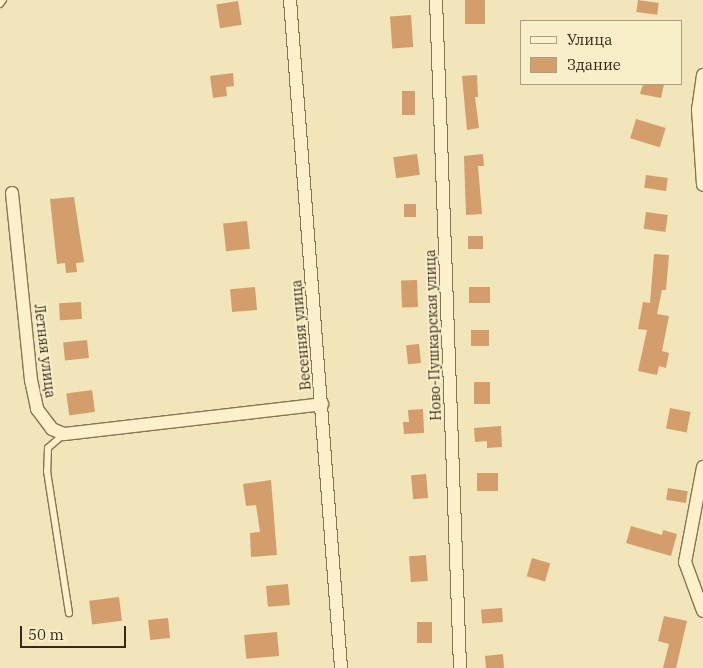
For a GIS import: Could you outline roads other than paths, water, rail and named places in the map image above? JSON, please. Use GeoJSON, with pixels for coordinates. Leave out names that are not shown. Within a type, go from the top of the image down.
{"type":"FeatureCollection","features":[{"type":"Feature","properties":{"kind":"street","name":"Весенняя улица"},"geometry":{"type":"LineString","coordinates":[[290,0],[341,668]]}},
{"type":"Feature","properties":{"kind":"street","name":"Ново-Пушкарская улица"},"geometry":{"type":"LineString","coordinates":[[436,0],[460,668]]}},
{"type":"Feature","properties":{"kind":"street"},"geometry":{"type":"LineString","coordinates":[[703,75],[698,109],[703,185]]}},
{"type":"Feature","properties":{"kind":"street","name":"Летняя улица"},"geometry":{"type":"LineString","coordinates":[[12,193],[31,380],[37,409],[52,429],[64,434]]}},
{"type":"Feature","properties":{"kind":"street"},"geometry":{"type":"LineString","coordinates":[[64,434],[322,404]]}},
{"type":"Feature","properties":{"kind":"street"},"geometry":{"type":"LineString","coordinates":[[703,468],[685,562],[703,611]]}},
{"type":"Feature","properties":{"kind":"lane"},"geometry":{"type":"LineString","coordinates":[[0,4],[3,0]]}},
{"type":"Feature","properties":{"kind":"lane"},"geometry":{"type":"LineString","coordinates":[[64,434],[48,448],[47,472],[69,613]]}}]}
